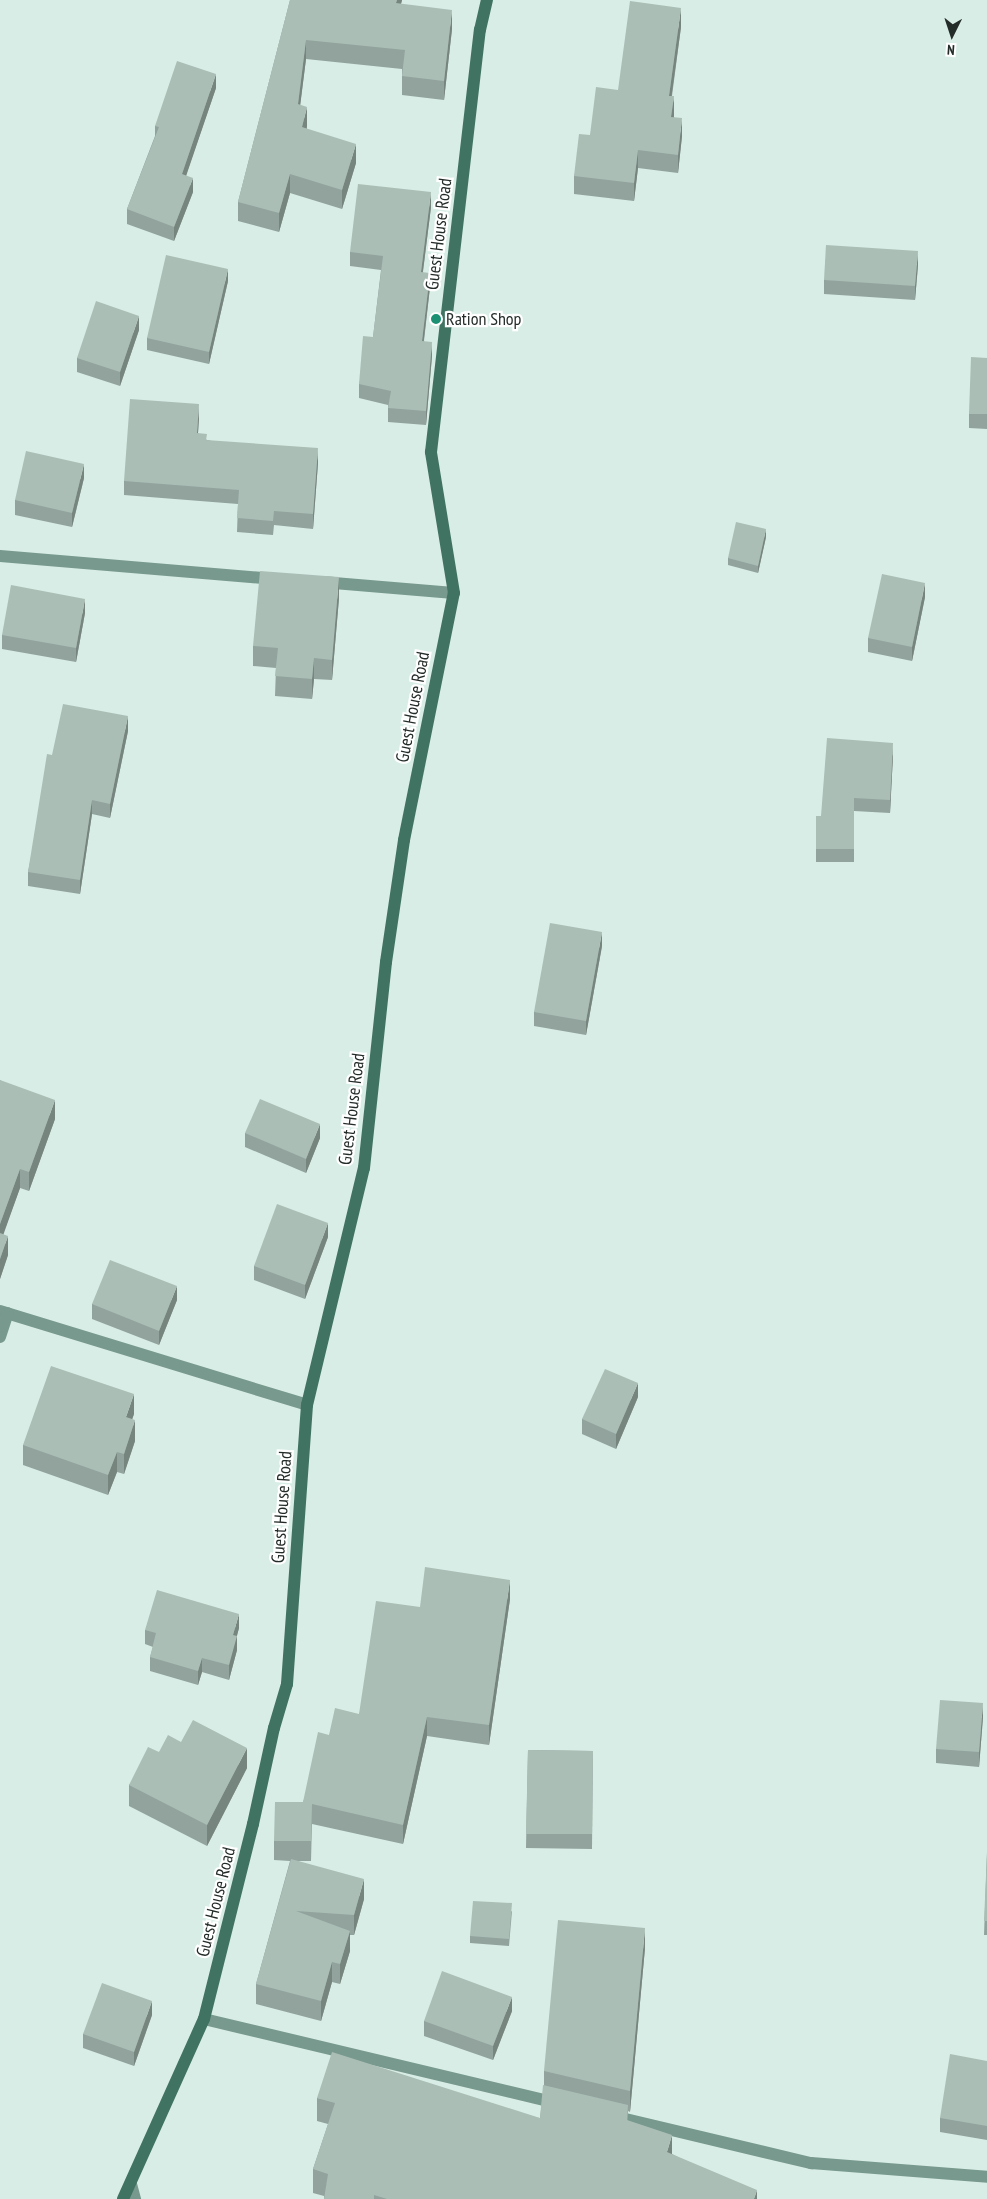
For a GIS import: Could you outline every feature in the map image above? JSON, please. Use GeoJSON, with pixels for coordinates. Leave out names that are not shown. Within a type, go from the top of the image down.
{"type":"FeatureCollection","features":[{"type":"Feature","properties":{"kind":"main road","name":"Guest House Road"},"geometry":{"type":"LineString","coordinates":[[123,2199],[204,2019],[253,1824],[274,1728],[287,1684],[307,1405],[364,1168],[386,962],[404,840],[454,593],[431,452],[480,30],[487,0]]}},
{"type":"Feature","properties":{"kind":"street"},"geometry":{"type":"LineString","coordinates":[[0,556],[289,580]]}},
{"type":"Feature","properties":{"kind":"street"},"geometry":{"type":"LineString","coordinates":[[308,581],[454,593]]}},
{"type":"Feature","properties":{"kind":"street"},"geometry":{"type":"LineString","coordinates":[[0,1337],[4,1312],[307,1405]]}},
{"type":"Feature","properties":{"kind":"street"},"geometry":{"type":"LineString","coordinates":[[204,2019],[570,2106]]}},
{"type":"Feature","properties":{"kind":"street"},"geometry":{"type":"LineString","coordinates":[[599,2113],[811,2163],[987,2177]]}},
{"type":"Feature","properties":{"kind":"street"},"geometry":{"type":"LineString","coordinates":[[131,2184],[135,2199]]}},
{"type":"Feature","properties":{"kind":"building"},"geometry":{"type":"Polygon","coordinates":[[[290,0],[397,0],[396,3],[452,10],[444,81],[402,76],[405,50],[306,40],[298,104],[307,107],[302,127],[356,144],[342,190],[290,174],[279,213],[238,202],[290,0]]]}},
{"type":"Feature","properties":{"kind":"building"},"geometry":{"type":"Polygon","coordinates":[[[630,1],[681,8],[669,96],[674,96],[671,117],[682,118],[678,155],[638,150],[634,183],[574,176],[579,134],[590,135],[596,87],[618,90],[630,1]]]}},
{"type":"Feature","properties":{"kind":"building"},"geometry":{"type":"Polygon","coordinates":[[[177,61],[216,74],[182,174],[193,178],[174,227],[127,209],[159,127],[155,126],[177,61]]]}},
{"type":"Feature","properties":{"kind":"building"},"geometry":{"type":"Polygon","coordinates":[[[358,184],[431,192],[421,272],[430,273],[422,341],[432,342],[426,411],[388,408],[391,391],[359,384],[363,336],[373,337],[383,256],[350,252],[358,184]]]}},
{"type":"Feature","properties":{"kind":"building"},"geometry":{"type":"Polygon","coordinates":[[[826,245],[918,251],[915,286],[824,280],[826,245]]]}},
{"type":"Feature","properties":{"kind":"building"},"geometry":{"type":"Polygon","coordinates":[[[166,255],[228,269],[209,352],[147,338],[166,255]]]}},
{"type":"Feature","properties":{"kind":"building"},"geometry":{"type":"Polygon","coordinates":[[[96,301],[139,316],[120,372],[77,358],[96,301]]]}},
{"type":"Feature","properties":{"kind":"building"},"geometry":{"type":"Polygon","coordinates":[[[971,357],[987,358],[987,414],[969,414],[971,357]]]}},
{"type":"Feature","properties":{"kind":"building"},"geometry":{"type":"Polygon","coordinates":[[[130,399],[199,404],[197,433],[207,434],[206,440],[318,448],[313,514],[274,511],[273,521],[237,518],[239,490],[124,481],[130,399]]]}},
{"type":"Feature","properties":{"kind":"building"},"geometry":{"type":"Polygon","coordinates":[[[26,451],[84,464],[72,513],[15,500],[26,451]]]}},
{"type":"Feature","properties":{"kind":"building"},"geometry":{"type":"Polygon","coordinates":[[[736,522],[766,529],[758,566],[728,558],[736,522]]]}},
{"type":"Feature","properties":{"kind":"building"},"geometry":{"type":"Polygon","coordinates":[[[260,571],[339,577],[332,660],[314,658],[312,679],[275,676],[278,648],[253,646],[260,571]]]}},
{"type":"Feature","properties":{"kind":"building"},"geometry":{"type":"Polygon","coordinates":[[[882,574],[925,583],[912,647],[868,638],[882,574]]]}},
{"type":"Feature","properties":{"kind":"building"},"geometry":{"type":"Polygon","coordinates":[[[11,585],[85,599],[76,648],[2,635],[11,585]]]}},
{"type":"Feature","properties":{"kind":"building"},"geometry":{"type":"Polygon","coordinates":[[[63,704],[128,716],[110,804],[92,800],[80,880],[28,872],[47,754],[52,755],[63,704]]]}},
{"type":"Feature","properties":{"kind":"building"},"geometry":{"type":"Polygon","coordinates":[[[827,738],[893,743],[890,800],[854,798],[854,849],[816,849],[816,816],[821,816],[827,738]]]}},
{"type":"Feature","properties":{"kind":"building"},"geometry":{"type":"Polygon","coordinates":[[[550,923],[602,932],[586,1021],[534,1012],[550,923]]]}},
{"type":"Feature","properties":{"kind":"building"},"geometry":{"type":"Polygon","coordinates":[[[0,1080],[55,1100],[29,1172],[20,1169],[0,1224],[0,1080]]]}},
{"type":"Feature","properties":{"kind":"building"},"geometry":{"type":"Polygon","coordinates":[[[260,1099],[320,1124],[306,1159],[245,1133],[260,1099]]]}},
{"type":"Feature","properties":{"kind":"building"},"geometry":{"type":"Polygon","coordinates":[[[277,1204],[328,1223],[305,1285],[254,1266],[277,1204]]]}},
{"type":"Feature","properties":{"kind":"building"},"geometry":{"type":"Polygon","coordinates":[[[0,1233],[8,1236],[0,1259],[0,1233]]]}},
{"type":"Feature","properties":{"kind":"building"},"geometry":{"type":"Polygon","coordinates":[[[110,1260],[177,1286],[159,1331],[92,1304],[110,1260]]]}},
{"type":"Feature","properties":{"kind":"building"},"geometry":{"type":"Polygon","coordinates":[[[51,1366],[134,1394],[126,1417],[135,1420],[124,1454],[117,1452],[108,1475],[23,1445],[51,1366]]]}},
{"type":"Feature","properties":{"kind":"building"},"geometry":{"type":"Polygon","coordinates":[[[605,1369],[638,1383],[616,1434],[582,1419],[605,1369]]]}},
{"type":"Feature","properties":{"kind":"building"},"geometry":{"type":"Polygon","coordinates":[[[425,1567],[510,1580],[489,1725],[427,1717],[403,1825],[312,1804],[311,1841],[274,1841],[275,1802],[303,1802],[318,1732],[329,1735],[335,1708],[359,1714],[376,1601],[420,1607],[425,1567]]]}},
{"type":"Feature","properties":{"kind":"building"},"geometry":{"type":"Polygon","coordinates":[[[157,1590],[239,1614],[233,1635],[237,1636],[229,1665],[202,1658],[198,1671],[150,1657],[156,1633],[145,1630],[157,1590]]]}},
{"type":"Feature","properties":{"kind":"building"},"geometry":{"type":"Polygon","coordinates":[[[940,1700],[983,1703],[979,1752],[936,1749],[940,1700]]]}},
{"type":"Feature","properties":{"kind":"building"},"geometry":{"type":"Polygon","coordinates":[[[193,1720],[247,1748],[207,1825],[129,1785],[148,1747],[159,1752],[168,1735],[181,1742],[193,1720]]]}},
{"type":"Feature","properties":{"kind":"building"},"geometry":{"type":"Polygon","coordinates":[[[528,1750],[593,1751],[592,1834],[526,1834],[528,1750]]]}},
{"type":"Feature","properties":{"kind":"building"},"geometry":{"type":"Polygon","coordinates":[[[987,1853],[987,1921],[984,1921],[987,1853]]]}},
{"type":"Feature","properties":{"kind":"building"},"geometry":{"type":"Polygon","coordinates":[[[291,1859],[364,1879],[354,1915],[296,1911],[350,1931],[340,1964],[332,1962],[321,2001],[256,1984],[291,1859]]]}},
{"type":"Feature","properties":{"kind":"building"},"geometry":{"type":"Polygon","coordinates":[[[473,1901],[512,1903],[509,1939],[470,1936],[473,1901]]]}},
{"type":"Feature","properties":{"kind":"building"},"geometry":{"type":"Polygon","coordinates":[[[558,1920],[645,1928],[630,2091],[544,2071],[558,1920]]]}},
{"type":"Feature","properties":{"kind":"building"},"geometry":{"type":"Polygon","coordinates":[[[442,1971],[512,1997],[493,2046],[424,2021],[442,1971]]]}},
{"type":"Feature","properties":{"kind":"building"},"geometry":{"type":"Polygon","coordinates":[[[102,1983],[152,2001],[134,2052],[83,2034],[102,1983]]]}},
{"type":"Feature","properties":{"kind":"building"},"geometry":{"type":"Polygon","coordinates":[[[332,2052],[540,2118],[543,2085],[628,2105],[627,2120],[672,2135],[667,2152],[757,2190],[754,2199],[387,2199],[374,2195],[374,2199],[324,2199],[328,2174],[313,2169],[335,2103],[317,2098],[332,2052]]]}},
{"type":"Feature","properties":{"kind":"building"},"geometry":{"type":"Polygon","coordinates":[[[950,2054],[987,2061],[987,2126],[940,2118],[950,2054]]]}},
{"type":"Feature","properties":{"kind":"place","name":"Ration Shop"},"geometry":{"type":"Point","coordinates":[436,319]}}]}
